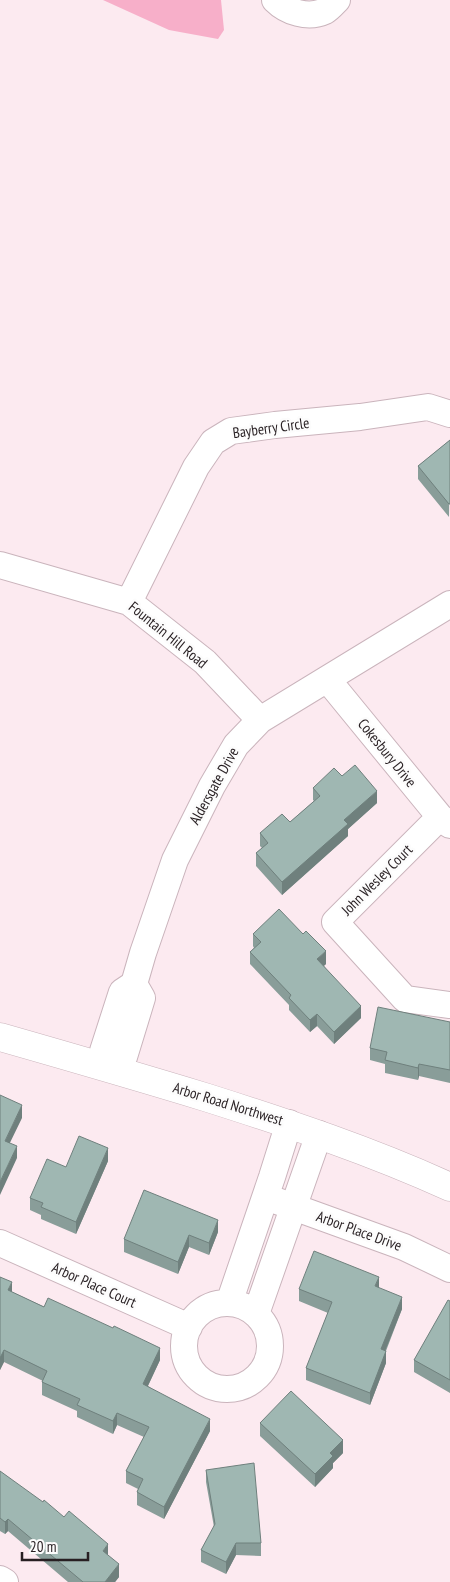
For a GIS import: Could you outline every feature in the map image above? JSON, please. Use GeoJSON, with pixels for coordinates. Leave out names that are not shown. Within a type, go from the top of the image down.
{"type":"FeatureCollection","features":[{"type":"Feature","properties":{"kind":"street"},"geometry":{"type":"LineString","coordinates":[[275,0],[290,12],[308,14],[325,11],[337,0]]}},
{"type":"Feature","properties":{"kind":"street","name":"Bayberry Circle"},"geometry":{"type":"LineString","coordinates":[[129,602],[196,467],[213,442],[231,431],[360,417],[428,407],[450,414]]}},
{"type":"Feature","properties":{"kind":"street","name":"Fountain Hill Road"},"geometry":{"type":"LineString","coordinates":[[0,565],[129,602],[204,662],[260,720]]}},
{"type":"Feature","properties":{"kind":"street","name":"Aldersgate Drive"},"geometry":{"type":"LineString","coordinates":[[108,1068],[103,1051],[122,992],[134,984],[179,851],[212,786],[236,745],[260,720],[450,604]]}},
{"type":"Feature","properties":{"kind":"street","name":"Cokesbury Drive"},"geometry":{"type":"LineString","coordinates":[[327,679],[445,821]]}},
{"type":"Feature","properties":{"kind":"street","name":"John Wesley Court"},"geometry":{"type":"LineString","coordinates":[[445,821],[335,922],[405,1000],[450,1005]]}},
{"type":"Feature","properties":{"kind":"street","name":"Arbor Road Northwest"},"geometry":{"type":"LineString","coordinates":[[0,1037],[289,1123],[406,1167],[450,1186]]}},
{"type":"Feature","properties":{"kind":"street"},"geometry":{"type":"LineString","coordinates":[[229,1303],[266,1197],[289,1123]]}},
{"type":"Feature","properties":{"kind":"street"},"geometry":{"type":"LineString","coordinates":[[256,1314],[318,1134]]}},
{"type":"Feature","properties":{"kind":"street","name":"Arbor Place Drive"},"geometry":{"type":"LineString","coordinates":[[266,1197],[404,1247],[450,1269]]}},
{"type":"Feature","properties":{"kind":"street","name":"Arbor Place Court"},"geometry":{"type":"LineString","coordinates":[[0,1244],[189,1327]]}},
{"type":"Feature","properties":{"kind":"street"},"geometry":{"type":"LineString","coordinates":[[229,1303],[244,1306],[256,1314],[265,1325],[270,1339],[270,1354],[265,1367],[256,1379],[244,1386],[230,1389],[215,1388],[202,1382],[192,1372],[186,1359],[184,1345],[186,1332],[193,1319],[203,1310],[216,1304],[229,1303]]}},
{"type":"Feature","properties":{"kind":"street"},"geometry":{"type":"LineString","coordinates":[[0,1579],[5,1582]]}},
{"type":"Feature","properties":{"kind":"shaded area"},"geometry":{"type":"Polygon","coordinates":[[[103,0],[221,0],[224,30],[218,39],[169,30],[103,0]]]}},
{"type":"Feature","properties":{"kind":"building"},"geometry":{"type":"Polygon","coordinates":[[[450,440],[450,504],[449,504],[418,466],[450,440]]]}},
{"type":"Feature","properties":{"kind":"building"},"geometry":{"type":"Polygon","coordinates":[[[355,765],[377,791],[344,820],[348,824],[282,882],[256,853],[268,843],[260,833],[282,814],[290,822],[320,796],[313,788],[334,768],[342,776],[355,765]]]}},
{"type":"Feature","properties":{"kind":"building"},"geometry":{"type":"Polygon","coordinates":[[[279,909],[303,934],[306,931],[326,951],[317,959],[361,1006],[334,1032],[317,1014],[310,1020],[289,998],[291,995],[250,952],[261,942],[253,934],[279,909]]]}},
{"type":"Feature","properties":{"kind":"building"},"geometry":{"type":"Polygon","coordinates":[[[378,1007],[450,1022],[450,1070],[419,1064],[418,1068],[385,1060],[387,1052],[370,1048],[378,1007]]]}},
{"type":"Feature","properties":{"kind":"building"},"geometry":{"type":"Polygon","coordinates":[[[0,1095],[22,1105],[5,1141],[17,1146],[0,1182],[0,1095]]]}},
{"type":"Feature","properties":{"kind":"building"},"geometry":{"type":"Polygon","coordinates":[[[79,1136],[108,1148],[76,1222],[41,1207],[43,1203],[30,1198],[47,1159],[66,1167],[79,1136]]]}},
{"type":"Feature","properties":{"kind":"building"},"geometry":{"type":"Polygon","coordinates":[[[144,1190],[218,1220],[209,1243],[189,1235],[178,1262],[124,1239],[144,1190]]]}},
{"type":"Feature","properties":{"kind":"building"},"geometry":{"type":"Polygon","coordinates":[[[314,1251],[379,1277],[375,1286],[402,1297],[381,1349],[386,1351],[370,1393],[306,1368],[332,1302],[299,1289],[314,1251]]]}},
{"type":"Feature","properties":{"kind":"building"},"geometry":{"type":"Polygon","coordinates":[[[0,1277],[12,1282],[8,1290],[44,1307],[48,1298],[160,1348],[143,1384],[210,1419],[164,1507],[137,1492],[143,1479],[126,1471],[149,1427],[117,1413],[113,1421],[77,1405],[80,1399],[42,1382],[47,1371],[4,1350],[0,1358],[0,1277]]]}},
{"type":"Feature","properties":{"kind":"building"},"geometry":{"type":"Polygon","coordinates":[[[448,1300],[450,1301],[450,1380],[414,1360],[448,1300]]]}},
{"type":"Feature","properties":{"kind":"building"},"geometry":{"type":"Polygon","coordinates":[[[291,1391],[343,1440],[330,1453],[333,1456],[315,1474],[260,1423],[291,1391]]]}},
{"type":"Feature","properties":{"kind":"building"},"geometry":{"type":"Polygon","coordinates":[[[254,1463],[261,1543],[236,1543],[226,1562],[201,1550],[215,1524],[206,1470],[254,1463]]]}},
{"type":"Feature","properties":{"kind":"building"},"geometry":{"type":"Polygon","coordinates":[[[0,1471],[43,1502],[44,1500],[64,1517],[69,1511],[108,1544],[103,1551],[119,1564],[105,1582],[83,1582],[8,1519],[5,1522],[0,1518],[0,1471]]]}}]}
